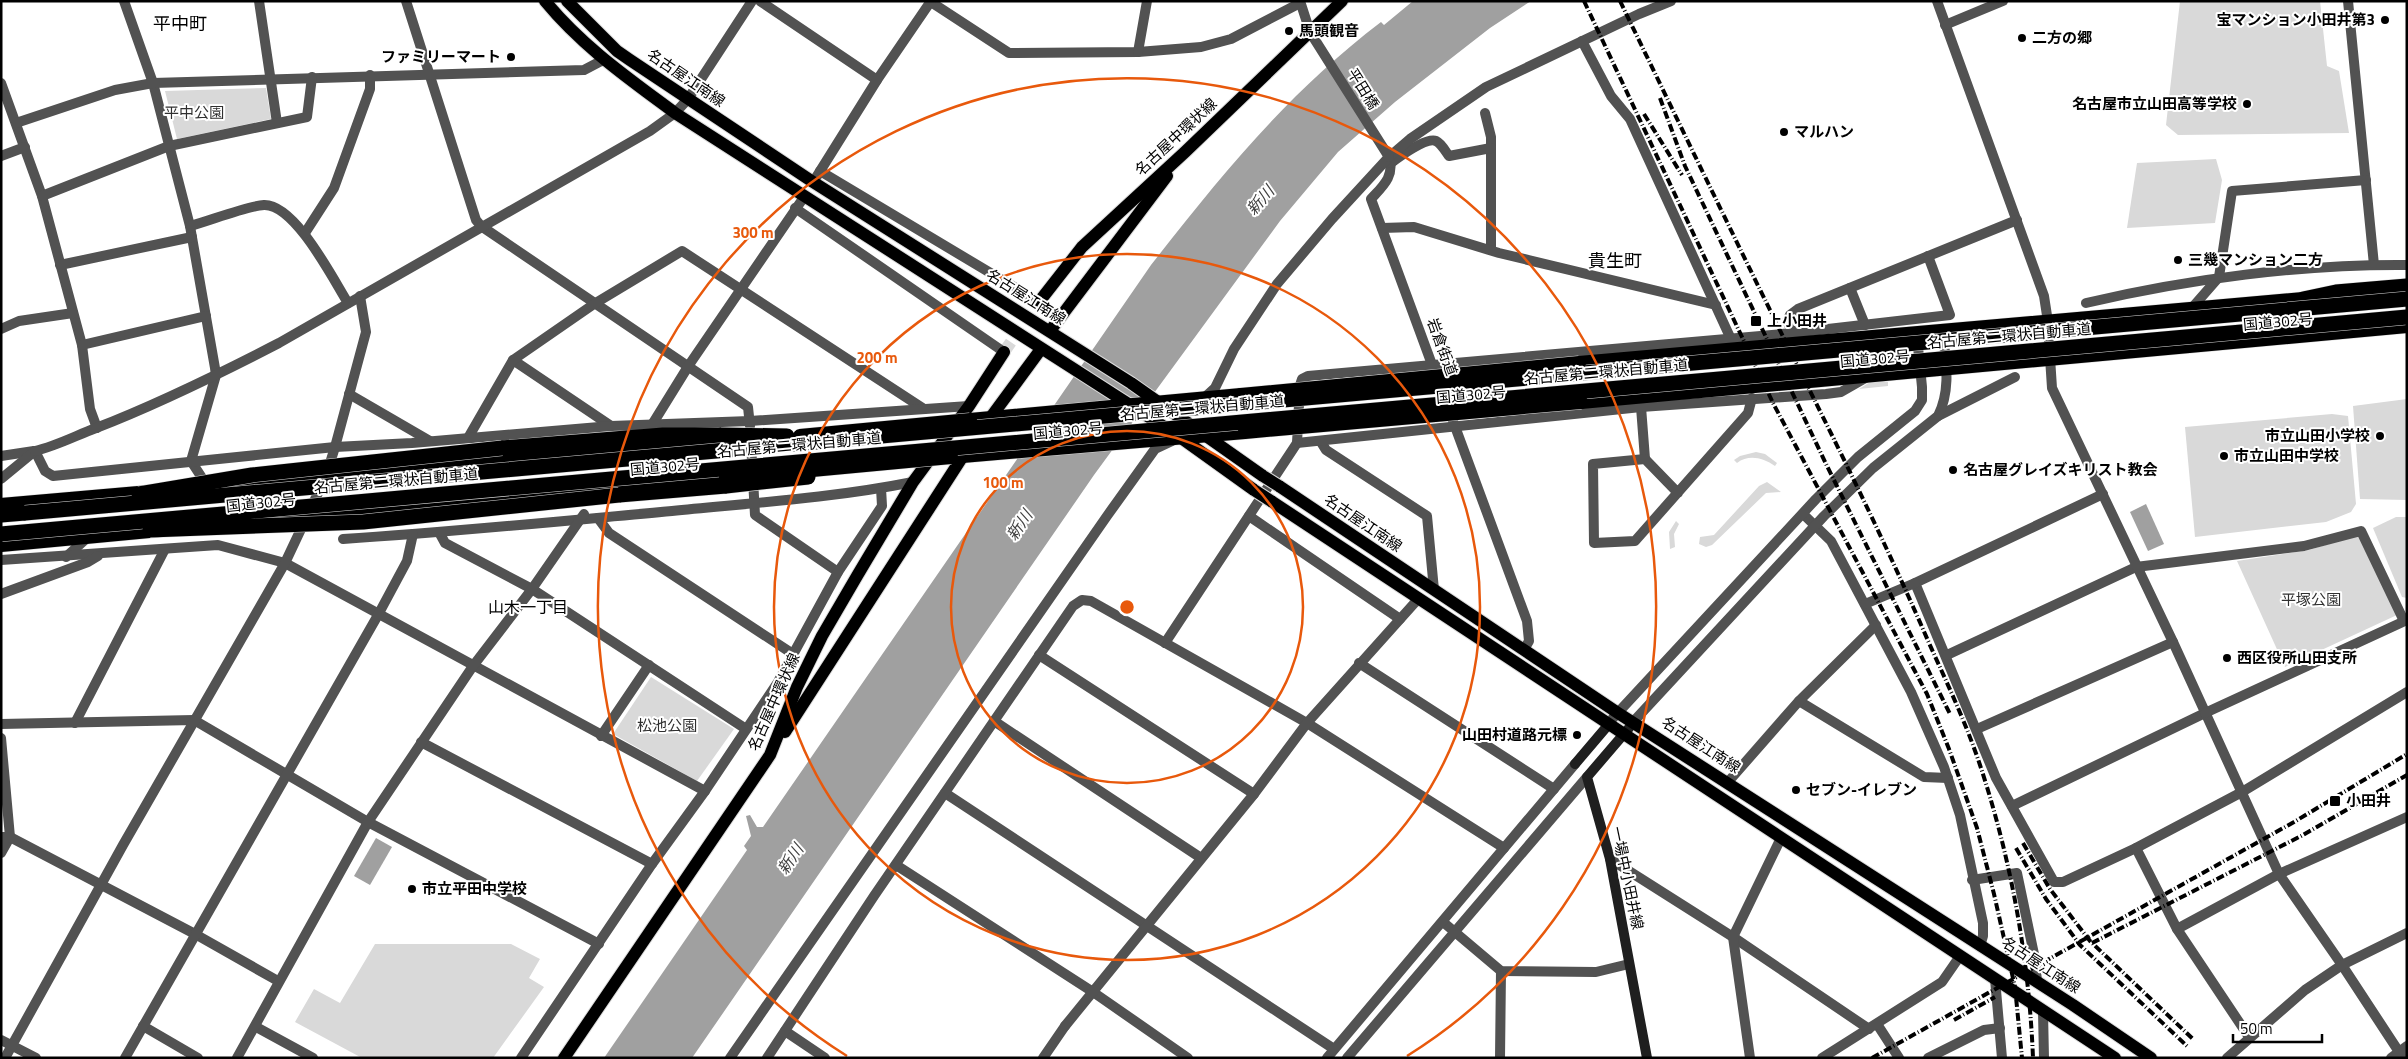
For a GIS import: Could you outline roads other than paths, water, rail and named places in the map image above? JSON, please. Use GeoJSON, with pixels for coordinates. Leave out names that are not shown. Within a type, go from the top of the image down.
{"type":"FeatureCollection","features":[{"type":"Feature","properties":{"kind":"highway"},"geometry":{"type":"LineString","coordinates":[[2303,299],[2336,292],[2407,286]]}},
{"type":"Feature","properties":{"kind":"highway","name":"国道302号"},"geometry":{"type":"LineString","coordinates":[[795,436],[969,413],[998,417],[1120,402],[1159,403],[2407,290]]}},
{"type":"Feature","properties":{"kind":"highway","name":"名古屋第二環状自動車道"},"geometry":{"type":"LineString","coordinates":[[1,515],[2407,299]]}},
{"type":"Feature","properties":{"kind":"highway","name":"名古屋第二環状自動車道"},"geometry":{"type":"LineString","coordinates":[[1,535],[2407,317]]}},
{"type":"Feature","properties":{"kind":"highway","name":"国道302号"},"geometry":{"type":"LineString","coordinates":[[914,460],[1140,442],[1920,372],[2407,326]]}},
{"type":"Feature","properties":{"kind":"highway"},"geometry":{"type":"LineString","coordinates":[[25,513],[252,475],[502,448],[663,435],[721,439],[795,436]]}},
{"type":"Feature","properties":{"kind":"highway","name":"国道302号"},"geometry":{"type":"LineString","coordinates":[[1,505],[721,439]]}},
{"type":"Feature","properties":{"kind":"highway"},"geometry":{"type":"LineString","coordinates":[[1,535],[363,522],[726,482],[808,477],[914,460]]}},
{"type":"Feature","properties":{"kind":"highway","name":"国道302号"},"geometry":{"type":"LineString","coordinates":[[1,545],[307,515],[726,482]]}},
{"type":"Feature","properties":{"kind":"main road"},"geometry":{"type":"LineString","coordinates":[[545,1],[560,19],[603,60],[675,112],[1120,402],[1180,437],[1254,490],[2115,1058]]}},
{"type":"Feature","properties":{"kind":"main road","name":"名古屋江南線"},"geometry":{"type":"LineString","coordinates":[[567,1],[617,51],[688,99],[813,182],[1131,383],[1263,476],[1525,648],[1618,713],[1634,721],[2151,1058]]}},
{"type":"Feature","properties":{"kind":"main road","name":"名古屋中環状線"},"geometry":{"type":"LineString","coordinates":[[1039,302],[1082,246],[1185,152],[1342,1]]}},
{"type":"Feature","properties":{"kind":"main road"},"geometry":{"type":"LineString","coordinates":[[1054,334],[1185,152]]}},
{"type":"Feature","properties":{"kind":"main road"},"geometry":{"type":"LineString","coordinates":[[998,417],[1044,351]]}},
{"type":"Feature","properties":{"kind":"main road","name":"名古屋中環状線"},"geometry":{"type":"LineString","coordinates":[[564,1058],[770,755],[797,687],[822,636],[912,482],[969,413],[1004,352]]}},
{"type":"Feature","properties":{"kind":"main road"},"geometry":{"type":"LineString","coordinates":[[770,755],[964,456]]}},
{"type":"Feature","properties":{"kind":"main road"},"geometry":{"type":"LineString","coordinates":[[1587,777],[1634,721]]}},
{"type":"Feature","properties":{"kind":"main road"},"geometry":{"type":"LineString","coordinates":[[1575,764],[1609,724]]}},
{"type":"Feature","properties":{"kind":"main road","name":"一場中小田井線"},"geometry":{"type":"LineString","coordinates":[[1587,777],[1610,859],[1647,1058]]}},
{"type":"Feature","properties":{"kind":"street"},"geometry":{"type":"LineString","coordinates":[[124,1],[153,83],[190,226],[206,316],[216,375],[191,461],[208,487]]}},
{"type":"Feature","properties":{"kind":"street"},"geometry":{"type":"LineString","coordinates":[[259,1],[272,78],[277,124]]}},
{"type":"Feature","properties":{"kind":"street"},"geometry":{"type":"LineString","coordinates":[[406,1],[476,220],[481,226],[594,304],[689,365],[748,408],[755,515],[838,572]]}},
{"type":"Feature","properties":{"kind":"street"},"geometry":{"type":"LineString","coordinates":[[1,456],[52,447],[216,375],[279,343],[650,131],[675,112],[688,99],[752,1]]}},
{"type":"Feature","properties":{"kind":"street"},"geometry":{"type":"LineString","coordinates":[[760,1],[877,80]]}},
{"type":"Feature","properties":{"kind":"street"},"geometry":{"type":"LineString","coordinates":[[813,182],[877,80],[931,1],[1009,53],[1138,52],[1201,47],[1232,39],[1300,2],[1310,32]]}},
{"type":"Feature","properties":{"kind":"street"},"geometry":{"type":"LineString","coordinates":[[1138,52],[1147,1]]}},
{"type":"Feature","properties":{"kind":"street"},"geometry":{"type":"LineString","coordinates":[[1203,399],[1215,388],[1234,349],[1277,284],[1332,218],[1410,138],[1486,88],[1582,41],[1671,1]]}},
{"type":"Feature","properties":{"kind":"street"},"geometry":{"type":"LineString","coordinates":[[1937,1],[2044,296],[2048,322],[2052,388],[2173,642],[2279,874],[2400,1053]]}},
{"type":"Feature","properties":{"kind":"street"},"geometry":{"type":"LineString","coordinates":[[1945,25],[2003,1]]}},
{"type":"Feature","properties":{"kind":"street"},"geometry":{"type":"LineString","coordinates":[[2348,1],[2374,265]]}},
{"type":"Feature","properties":{"kind":"street","name":"平田橋"},"geometry":{"type":"LineString","coordinates":[[1310,32],[1390,160]]}},
{"type":"Feature","properties":{"kind":"street"},"geometry":{"type":"LineString","coordinates":[[1582,41],[1611,96],[1630,119],[1730,337]]}},
{"type":"Feature","properties":{"kind":"street"},"geometry":{"type":"LineString","coordinates":[[16,123],[115,90],[153,83],[584,70],[603,60]]}},
{"type":"Feature","properties":{"kind":"street"},"geometry":{"type":"LineString","coordinates":[[305,233],[334,188],[370,89],[370,75]]}},
{"type":"Feature","properties":{"kind":"street"},"geometry":{"type":"LineString","coordinates":[[42,196],[169,146],[307,117],[312,77]]}},
{"type":"Feature","properties":{"kind":"street"},"geometry":{"type":"LineString","coordinates":[[1,83],[42,196],[82,345],[90,409],[97,428]]}},
{"type":"Feature","properties":{"kind":"street"},"geometry":{"type":"LineString","coordinates":[[1485,113],[1492,137],[1491,250]]}},
{"type":"Feature","properties":{"kind":"street"},"geometry":{"type":"LineString","coordinates":[[1390,160],[1417,146],[1434,141],[1449,156],[1491,148]]}},
{"type":"Feature","properties":{"kind":"street"},"geometry":{"type":"LineString","coordinates":[[1,156],[25,147]]}},
{"type":"Feature","properties":{"kind":"street","name":"岩倉街道"},"geometry":{"type":"LineString","coordinates":[[1390,160],[1389,180],[1371,199],[1527,621],[1529,641],[1525,648]]}},
{"type":"Feature","properties":{"kind":"street"},"geometry":{"type":"LineString","coordinates":[[820,171],[1039,302]]}},
{"type":"Feature","properties":{"kind":"street"},"geometry":{"type":"LineString","coordinates":[[2192,309],[2219,277],[2232,191],[2366,180]]}},
{"type":"Feature","properties":{"kind":"street"},"geometry":{"type":"LineString","coordinates":[[650,428],[689,365],[804,197]]}},
{"type":"Feature","properties":{"kind":"street"},"geometry":{"type":"LineString","coordinates":[[190,226],[263,205],[277,206],[305,233],[348,303]]}},
{"type":"Feature","properties":{"kind":"street"},"geometry":{"type":"LineString","coordinates":[[795,208],[1004,352]]}},
{"type":"Feature","properties":{"kind":"street"},"geometry":{"type":"LineString","coordinates":[[1793,333],[1788,321],[1790,315],[1798,309],[2018,220]]}},
{"type":"Feature","properties":{"kind":"street"},"geometry":{"type":"LineString","coordinates":[[1382,228],[1414,227],[1491,250],[1716,305]]}},
{"type":"Feature","properties":{"kind":"street"},"geometry":{"type":"LineString","coordinates":[[60,265],[192,237]]}},
{"type":"Feature","properties":{"kind":"street"},"geometry":{"type":"LineString","coordinates":[[468,438],[513,360],[594,304],[682,251],[924,410]]}},
{"type":"Feature","properties":{"kind":"street"},"geometry":{"type":"LineString","coordinates":[[1166,643],[1297,443],[1300,385],[1302,379],[1308,376],[1730,337],[1793,333],[1950,315],[1928,256]]}},
{"type":"Feature","properties":{"kind":"street"},"geometry":{"type":"LineString","coordinates":[[2086,303],[2219,277],[2374,265],[2407,265]]}},
{"type":"Feature","properties":{"kind":"street"},"geometry":{"type":"LineString","coordinates":[[1850,288],[1865,324]]}},
{"type":"Feature","properties":{"kind":"street"},"geometry":{"type":"LineString","coordinates":[[5,1058],[194,720],[285,563],[326,476],[366,332],[360,296]]}},
{"type":"Feature","properties":{"kind":"street"},"geometry":{"type":"LineString","coordinates":[[1,329],[19,321],[73,313]]}},
{"type":"Feature","properties":{"kind":"street"},"geometry":{"type":"LineString","coordinates":[[82,345],[206,316]]}},
{"type":"Feature","properties":{"kind":"street"},"geometry":{"type":"LineString","coordinates":[[1808,331],[1820,342]]}},
{"type":"Feature","properties":{"kind":"street"},"geometry":{"type":"LineString","coordinates":[[1938,416],[1944,404],[1947,386],[1942,331]]}},
{"type":"Feature","properties":{"kind":"street"},"geometry":{"type":"LineString","coordinates":[[1609,724],[1858,457],[1915,411],[1922,400],[1917,333]]}},
{"type":"Feature","properties":{"kind":"street"},"geometry":{"type":"LineString","coordinates":[[513,360],[611,426]]}},
{"type":"Feature","properties":{"kind":"street"},"geometry":{"type":"LineString","coordinates":[[1297,443],[1641,408],[1841,392],[1870,376]]}},
{"type":"Feature","properties":{"kind":"street"},"geometry":{"type":"LineString","coordinates":[[1634,721],[1815,525],[1873,468],[1938,416],[2015,377]]}},
{"type":"Feature","properties":{"kind":"street"},"geometry":{"type":"LineString","coordinates":[[350,394],[430,441]]}},
{"type":"Feature","properties":{"kind":"street"},"geometry":{"type":"LineString","coordinates":[[1645,459],[1593,464],[1594,543],[1635,541],[1748,413],[1752,398]]}},
{"type":"Feature","properties":{"kind":"street"},"geometry":{"type":"LineString","coordinates":[[1641,408],[1645,459],[1678,493]]}},
{"type":"Feature","properties":{"kind":"street"},"geometry":{"type":"LineString","coordinates":[[35,451],[45,471],[53,476],[335,447],[412,443],[611,426],[650,428],[924,410],[969,413]]}},
{"type":"Feature","properties":{"kind":"street"},"geometry":{"type":"LineString","coordinates":[[730,1058],[898,813],[1155,449],[1180,437]]}},
{"type":"Feature","properties":{"kind":"street"},"geometry":{"type":"LineString","coordinates":[[1321,442],[1326,450],[1427,516],[1434,590]]}},
{"type":"Feature","properties":{"kind":"street"},"geometry":{"type":"LineString","coordinates":[[370,472],[412,443]]}},
{"type":"Feature","properties":{"kind":"street"},"geometry":{"type":"LineString","coordinates":[[1,479],[35,451]]}},
{"type":"Feature","properties":{"kind":"street"},"geometry":{"type":"LineString","coordinates":[[343,539],[755,503],[881,488],[912,482]]}},
{"type":"Feature","properties":{"kind":"street"},"geometry":{"type":"LineString","coordinates":[[521,1058],[778,682],[838,572],[882,506],[881,488]]}},
{"type":"Feature","properties":{"kind":"street"},"geometry":{"type":"LineString","coordinates":[[1865,604],[1915,583],[2102,494]]}},
{"type":"Feature","properties":{"kind":"street"},"geometry":{"type":"LineString","coordinates":[[879,511],[891,518]]}},
{"type":"Feature","properties":{"kind":"street"},"geometry":{"type":"LineString","coordinates":[[1804,514],[1831,541],[1911,692],[1948,778],[1960,814],[1972,880],[1983,923],[1983,936],[1980,946]]}},
{"type":"Feature","properties":{"kind":"street"},"geometry":{"type":"LineString","coordinates":[[616,538],[615,525],[619,516]]}},
{"type":"Feature","properties":{"kind":"street"},"geometry":{"type":"LineString","coordinates":[[1249,516],[1400,618]]}},
{"type":"Feature","properties":{"kind":"street"},"geometry":{"type":"LineString","coordinates":[[237,1058],[256,1027],[278,981],[368,822],[473,666],[532,589],[581,517]]}},
{"type":"Feature","properties":{"kind":"street"},"geometry":{"type":"LineString","coordinates":[[598,518],[609,533],[616,538],[793,654]]}},
{"type":"Feature","properties":{"kind":"street"},"geometry":{"type":"LineString","coordinates":[[1947,655],[2136,567],[2304,546],[2361,531],[2406,620],[2205,713],[2012,806]]}},
{"type":"Feature","properties":{"kind":"street"},"geometry":{"type":"LineString","coordinates":[[439,532],[445,543],[532,589],[746,729]]}},
{"type":"Feature","properties":{"kind":"street"},"geometry":{"type":"LineString","coordinates":[[125,1058],[378,615],[407,561],[413,534]]}},
{"type":"Feature","properties":{"kind":"street"},"geometry":{"type":"LineString","coordinates":[[66,556],[88,537]]}},
{"type":"Feature","properties":{"kind":"street"},"geometry":{"type":"LineString","coordinates":[[1,560],[100,555],[218,545],[285,563],[704,791]]}},
{"type":"Feature","properties":{"kind":"street"},"geometry":{"type":"LineString","coordinates":[[75,723],[165,549]]}},
{"type":"Feature","properties":{"kind":"street"},"geometry":{"type":"LineString","coordinates":[[1,594],[88,562],[100,555]]}},
{"type":"Feature","properties":{"kind":"street"},"geometry":{"type":"LineString","coordinates":[[1915,583],[1947,655],[1996,778],[2054,882],[2063,882],[2136,848],[2242,792],[2407,692]]}},
{"type":"Feature","properties":{"kind":"street"},"geometry":{"type":"LineString","coordinates":[[1043,1058],[1145,926],[1254,794],[1307,723],[1419,598]]}},
{"type":"Feature","properties":{"kind":"street"},"geometry":{"type":"LineString","coordinates":[[766,1058],[1039,655],[1073,606],[1082,600],[1090,601],[1307,723],[1504,848]]}},
{"type":"Feature","properties":{"kind":"street"},"geometry":{"type":"LineString","coordinates":[[1728,782],[1800,701],[1876,625]]}},
{"type":"Feature","properties":{"kind":"street"},"geometry":{"type":"LineString","coordinates":[[1976,729],[2173,642]]}},
{"type":"Feature","properties":{"kind":"street"},"geometry":{"type":"LineString","coordinates":[[1039,655],[1254,794]]}},
{"type":"Feature","properties":{"kind":"street"},"geometry":{"type":"LineString","coordinates":[[1359,663],[1554,788]]}},
{"type":"Feature","properties":{"kind":"street"},"geometry":{"type":"LineString","coordinates":[[601,736],[649,665]]}},
{"type":"Feature","properties":{"kind":"street"},"geometry":{"type":"LineString","coordinates":[[1800,701],[1924,777],[1948,778]]}},
{"type":"Feature","properties":{"kind":"street"},"geometry":{"type":"LineString","coordinates":[[1,724],[194,720],[368,822],[599,944]]}},
{"type":"Feature","properties":{"kind":"street"},"geometry":{"type":"LineString","coordinates":[[994,721],[1201,858]]}},
{"type":"Feature","properties":{"kind":"street"},"geometry":{"type":"LineString","coordinates":[[1,738],[6,837],[1,853]]}},
{"type":"Feature","properties":{"kind":"street"},"geometry":{"type":"LineString","coordinates":[[421,742],[652,864]]}},
{"type":"Feature","properties":{"kind":"street"},"geometry":{"type":"LineString","coordinates":[[1327,1058],[1575,764]]}},
{"type":"Feature","properties":{"kind":"street"},"geometry":{"type":"LineString","coordinates":[[1347,1058],[1587,777]]}},
{"type":"Feature","properties":{"kind":"street"},"geometry":{"type":"LineString","coordinates":[[945,793],[1334,1049]]}},
{"type":"Feature","properties":{"kind":"street"},"geometry":{"type":"LineString","coordinates":[[2177,929],[2279,874],[2407,817]]}},
{"type":"Feature","properties":{"kind":"street"},"geometry":{"type":"LineString","coordinates":[[6,837],[195,934],[278,981]]}},
{"type":"Feature","properties":{"kind":"street"},"geometry":{"type":"LineString","coordinates":[[1750,1058],[1733,937],[1781,838]]}},
{"type":"Feature","properties":{"kind":"street"},"geometry":{"type":"LineString","coordinates":[[2136,848],[2177,929],[2249,1037]]}},
{"type":"Feature","properties":{"kind":"street"},"geometry":{"type":"LineString","coordinates":[[1610,859],[1873,1027],[1898,1058]]}},
{"type":"Feature","properties":{"kind":"street"},"geometry":{"type":"LineString","coordinates":[[896,865],[1093,992],[1186,1057]]}},
{"type":"Feature","properties":{"kind":"street"},"geometry":{"type":"LineString","coordinates":[[1972,880],[2018,873],[2035,959],[2037,982]]}},
{"type":"Feature","properties":{"kind":"street"},"geometry":{"type":"LineString","coordinates":[[1443,922],[1501,971],[1596,972],[1629,964]]}},
{"type":"Feature","properties":{"kind":"street"},"geometry":{"type":"LineString","coordinates":[[2227,1058],[2305,990],[2342,965],[2407,933]]}},
{"type":"Feature","properties":{"kind":"street"},"geometry":{"type":"LineString","coordinates":[[1822,1058],[1942,982],[1960,956]]}},
{"type":"Feature","properties":{"kind":"street"},"geometry":{"type":"LineString","coordinates":[[1492,1058],[1500,1053],[1501,971]]}},
{"type":"Feature","properties":{"kind":"street"},"geometry":{"type":"LineString","coordinates":[[1995,979],[2002,1058]]}},
{"type":"Feature","properties":{"kind":"street"},"geometry":{"type":"LineString","coordinates":[[2043,1012],[2044,1058]]}},
{"type":"Feature","properties":{"kind":"street"},"geometry":{"type":"LineString","coordinates":[[143,1026],[198,1058]]}},
{"type":"Feature","properties":{"kind":"street"},"geometry":{"type":"LineString","coordinates":[[256,1027],[313,1058]]}},
{"type":"Feature","properties":{"kind":"street"},"geometry":{"type":"LineString","coordinates":[[1928,1058],[1984,1030],[2000,1028]]}},
{"type":"Feature","properties":{"kind":"street"},"geometry":{"type":"LineString","coordinates":[[785,1031],[825,1058]]}},
{"type":"Feature","properties":{"kind":"street"},"geometry":{"type":"LineString","coordinates":[[1,1040],[36,1058]]}},
{"type":"Feature","properties":{"kind":"water","name":"新川"},"geometry":{"type":"Polygon","coordinates":[[[1413,1],[1531,1],[1490,28],[1395,102],[1338,152],[1280,221],[1094,475],[692,1058],[604,1058],[747,850],[744,846],[751,836],[746,816],[750,815],[757,827],[763,827],[1151,265],[1204,198],[1287,106],[1348,49],[1381,22],[1384,25],[1413,1]]]}},
{"type":"Feature","properties":{"kind":"water"},"geometry":{"type":"Polygon","coordinates":[[[2146,504],[2164,544],[2148,551],[2130,512],[2146,504]]]}},
{"type":"Feature","properties":{"kind":"water"},"geometry":{"type":"Polygon","coordinates":[[[376,838],[392,847],[370,885],[354,876],[376,838]]]}},
{"type":"Feature","properties":{"kind":"tunnel"},"geometry":{"type":"LineString","coordinates":[[1004,352],[1039,302]]}},
{"type":"Feature","properties":{"kind":"railway"},"geometry":{"type":"LineString","coordinates":[[1584,1],[1773,403],[1927,694],[1977,828],[2015,987],[2022,1058]]}},
{"type":"Feature","properties":{"kind":"railway"},"geometry":{"type":"LineString","coordinates":[[1620,1],[1869,512],[1915,610],[1969,734],[2001,836],[2017,909],[2027,983],[2033,1058]]}},
{"type":"Feature","properties":{"kind":"railway"},"geometry":{"type":"LineString","coordinates":[[1660,98],[1685,166],[1827,466],[1950,714]]}},
{"type":"Feature","properties":{"kind":"railway"},"geometry":{"type":"LineString","coordinates":[[1644,114],[1682,175]]}},
{"type":"Feature","properties":{"kind":"railway"},"geometry":{"type":"LineString","coordinates":[[1872,1058],[2294,822],[2407,754]]}},
{"type":"Feature","properties":{"kind":"railway"},"geometry":{"type":"LineString","coordinates":[[2092,943],[2301,836],[2407,775]]}},
{"type":"Feature","properties":{"kind":"railway"},"geometry":{"type":"LineString","coordinates":[[2023,843],[2050,889],[2090,941],[2194,1040]]}},
{"type":"Feature","properties":{"kind":"railway"},"geometry":{"type":"LineString","coordinates":[[2016,848],[2046,899],[2080,945],[2188,1047]]}},
{"type":"Feature","properties":{"kind":"railway"},"geometry":{"type":"LineString","coordinates":[[1954,1020],[1995,997]]}},
{"type":"Feature","properties":{"kind":"place","name":"宝マンション小田井第3"},"geometry":{"type":"Point","coordinates":[2385,20]}},
{"type":"Feature","properties":{"kind":"place","name":"馬頭観音"},"geometry":{"type":"Point","coordinates":[1289,31]}},
{"type":"Feature","properties":{"kind":"place","name":"二方の郷"},"geometry":{"type":"Point","coordinates":[2022,38]}},
{"type":"Feature","properties":{"kind":"place","name":"ファミリーマート"},"geometry":{"type":"Point","coordinates":[511,57]}},
{"type":"Feature","properties":{"kind":"place","name":"名古屋市立山田高等学校"},"geometry":{"type":"Point","coordinates":[2247,104]}},
{"type":"Feature","properties":{"kind":"place","name":"マルハン"},"geometry":{"type":"Point","coordinates":[1784,132]}},
{"type":"Feature","properties":{"kind":"place","name":"三幾マンション二方"},"geometry":{"type":"Point","coordinates":[2178,260]}},
{"type":"Feature","properties":{"kind":"place","name":"上小田井"},"geometry":{"type":"Point","coordinates":[1756,321]}},
{"type":"Feature","properties":{"kind":"place","name":"市立山田小学校"},"geometry":{"type":"Point","coordinates":[2380,436]}},
{"type":"Feature","properties":{"kind":"place","name":"市立山田中学校"},"geometry":{"type":"Point","coordinates":[2224,456]}},
{"type":"Feature","properties":{"kind":"place","name":"名古屋グレイズキリスト教会"},"geometry":{"type":"Point","coordinates":[1953,470]}},
{"type":"Feature","properties":{"kind":"place","name":"西区役所山田支所"},"geometry":{"type":"Point","coordinates":[2227,658]}},
{"type":"Feature","properties":{"kind":"place","name":"山田村道路元標"},"geometry":{"type":"Point","coordinates":[1577,735]}},
{"type":"Feature","properties":{"kind":"place","name":"セブン-イレブン"},"geometry":{"type":"Point","coordinates":[1796,790]}},
{"type":"Feature","properties":{"kind":"place","name":"小田井"},"geometry":{"type":"Point","coordinates":[2335,801]}},
{"type":"Feature","properties":{"kind":"place","name":"市立平田中学校"},"geometry":{"type":"Point","coordinates":[412,889]}},
{"type":"Feature","properties":{"kind":"district","name":"平中町"},"geometry":{"type":"Point","coordinates":[180,24]}},
{"type":"Feature","properties":{"kind":"district","name":"貴生町"},"geometry":{"type":"Point","coordinates":[1615,261]}},
{"type":"Feature","properties":{"kind":"district","name":"山木一丁目"},"geometry":{"type":"Point","coordinates":[528,607]}},
{"type":"Feature","properties":{"kind":"park label","name":"平中公園"},"geometry":{"type":"Point","coordinates":[194,113]}},
{"type":"Feature","properties":{"kind":"park label","name":"平塚公園"},"geometry":{"type":"Point","coordinates":[2311,600]}},
{"type":"Feature","properties":{"kind":"park label","name":"松池公園"},"geometry":{"type":"Point","coordinates":[667,726]}}]}
